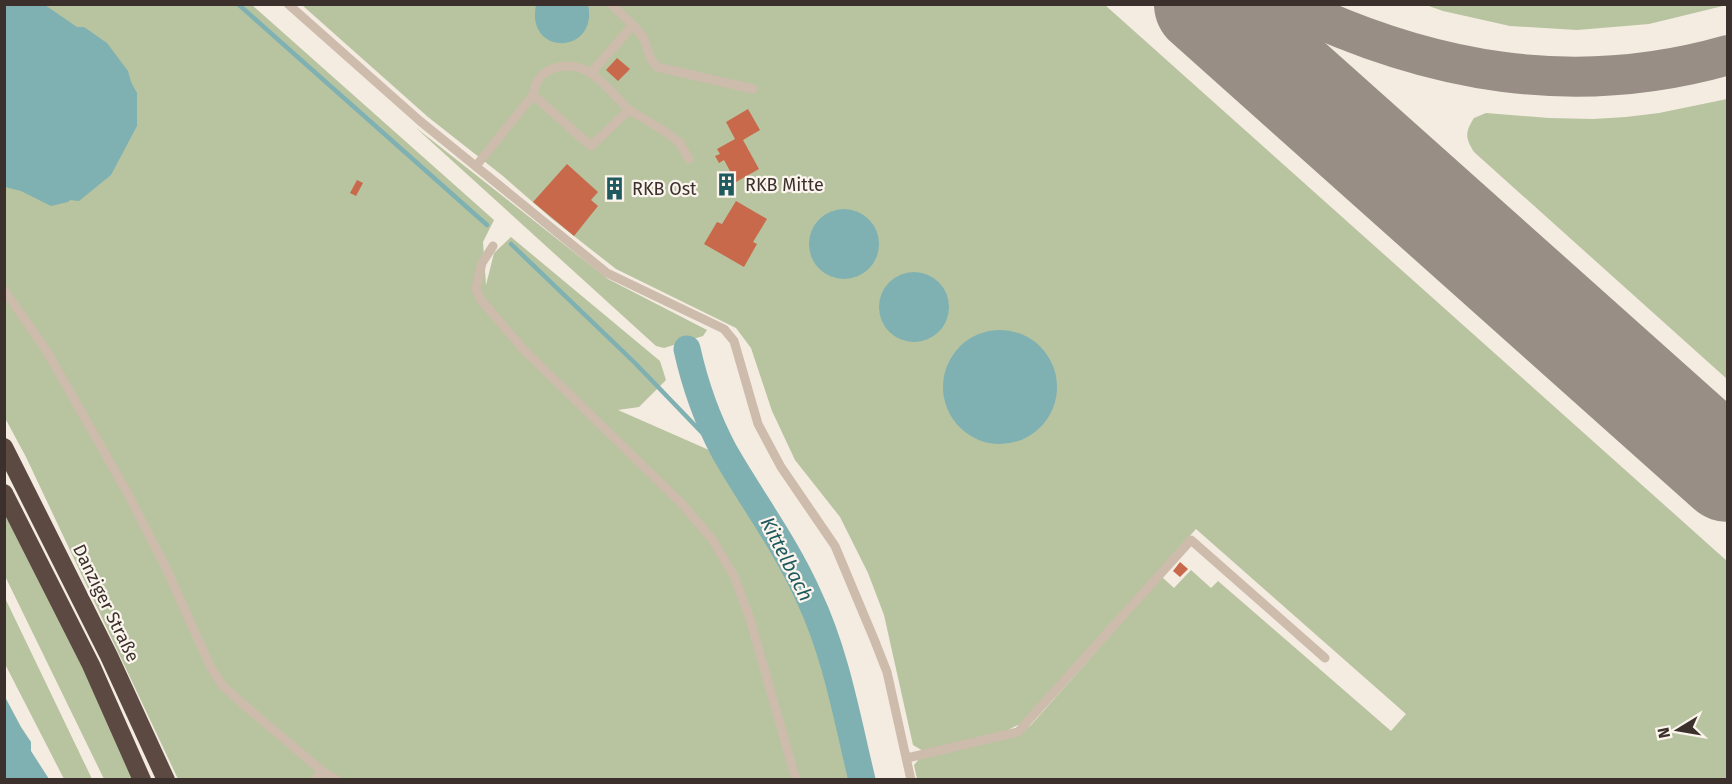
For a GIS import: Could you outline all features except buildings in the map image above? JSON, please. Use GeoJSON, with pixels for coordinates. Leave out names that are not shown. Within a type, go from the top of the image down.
{"type":"FeatureCollection","features":[{"type":"Feature","properties":{"kind":"highway","name":"Danziger Straße"},"geometry":{"type":"LineString","coordinates":[[4,447],[109,656],[166,780]]}},
{"type":"Feature","properties":{"kind":"highway"},"geometry":{"type":"LineString","coordinates":[[4,492],[91,665],[142,780]]}},
{"type":"Feature","properties":{"kind":"lane"},"geometry":{"type":"LineString","coordinates":[[288,4],[420,121],[607,273],[724,329],[734,341],[758,424],[782,467],[835,546],[874,639],[887,672],[911,780]]}},
{"type":"Feature","properties":{"kind":"lane"},"geometry":{"type":"LineString","coordinates":[[611,4],[644,38],[650,58],[657,67],[753,88]]}},
{"type":"Feature","properties":{"kind":"lane"},"geometry":{"type":"LineString","coordinates":[[591,73],[633,25]]}},
{"type":"Feature","properties":{"kind":"lane"},"geometry":{"type":"LineString","coordinates":[[476,166],[533,95],[543,75],[554,67],[571,66],[591,73],[629,110],[679,142],[689,159]]}},
{"type":"Feature","properties":{"kind":"lane"},"geometry":{"type":"LineString","coordinates":[[533,95],[591,146],[629,110]]}},
{"type":"Feature","properties":{"kind":"lane"},"geometry":{"type":"LineString","coordinates":[[493,246],[482,263],[476,289],[481,300],[524,350],[683,505],[711,539],[735,578],[750,618],[796,780]]}},
{"type":"Feature","properties":{"kind":"lane"},"geometry":{"type":"LineString","coordinates":[[4,290],[46,350],[128,494],[166,568],[211,668],[223,686],[322,771],[337,780]]}},
{"type":"Feature","properties":{"kind":"lane"},"geometry":{"type":"LineString","coordinates":[[907,758],[1018,732],[1191,540],[1325,658]]}},
{"type":"Feature","properties":{"kind":"lane"},"geometry":{"type":"LineString","coordinates":[[315,780],[322,771]]}},
{"type":"Feature","properties":{"kind":"green space"},"geometry":{"type":"Polygon","coordinates":[[[4,5],[252,5],[494,220],[483,242],[486,285],[494,253],[511,237],[660,361],[666,380],[639,407],[618,410],[718,454],[757,518],[821,640],[854,779],[178,779],[26,457],[5,418],[4,5]]]}},
{"type":"Feature","properties":{"kind":"green space"},"geometry":{"type":"Polygon","coordinates":[[[302,5],[1105,5],[1727,561],[1727,779],[917,779],[914,765],[920,758],[1017,736],[1031,725],[1162,577],[1174,588],[1191,570],[1211,588],[1218,581],[1391,731],[1406,714],[1196,529],[1020,724],[1002,733],[923,751],[913,745],[884,615],[868,573],[840,517],[795,460],[772,411],[751,348],[736,328],[616,269],[428,117],[302,5]]]}},
{"type":"Feature","properties":{"kind":"green space"},"geometry":{"type":"Polygon","coordinates":[[[1426,5],[1727,5],[1649,24],[1577,30],[1510,26],[1426,5]]]}},
{"type":"Feature","properties":{"kind":"green space"},"geometry":{"type":"Polygon","coordinates":[[[1728,99],[1727,379],[1474,152],[1467,135],[1474,118],[1486,113],[1593,119],[1659,113],[1728,99]]]}},
{"type":"Feature","properties":{"kind":"green space"},"geometry":{"type":"Polygon","coordinates":[[[415,127],[608,279],[707,330],[703,336],[664,348],[656,346],[415,127]]]}},
{"type":"Feature","properties":{"kind":"green space"},"geometry":{"type":"Polygon","coordinates":[[[4,510],[84,668],[134,779],[104,779],[5,576],[4,510]]]}},
{"type":"Feature","properties":{"kind":"green space"},"geometry":{"type":"Polygon","coordinates":[[[4,598],[92,779],[64,779],[5,664],[4,598]]]}},
{"type":"Feature","properties":{"kind":"water"},"geometry":{"type":"Polygon","coordinates":[[[588,4],[588,21],[583,33],[573,41],[562,43],[551,41],[541,34],[536,22],[536,5],[588,4]]]}},
{"type":"Feature","properties":{"kind":"water"},"geometry":{"type":"Polygon","coordinates":[[[4,5],[45,5],[77,27],[84,27],[107,43],[128,71],[137,93],[137,126],[111,175],[79,201],[70,200],[51,206],[21,191],[5,187],[4,5]]]}},
{"type":"Feature","properties":{"kind":"water"},"geometry":{"type":"Polygon","coordinates":[[[844,209],[857,212],[869,219],[876,231],[879,244],[876,257],[869,269],[857,276],[844,279],[831,276],[819,269],[812,257],[809,244],[812,231],[819,219],[831,212],[844,209]]]}},
{"type":"Feature","properties":{"kind":"water"},"geometry":{"type":"Polygon","coordinates":[[[914,272],[927,275],[939,282],[946,294],[949,307],[946,320],[939,332],[927,339],[914,342],[901,339],[889,332],[882,320],[879,307],[882,294],[889,282],[901,275],[914,272]]]}},
{"type":"Feature","properties":{"kind":"water"},"geometry":{"type":"Polygon","coordinates":[[[1000,330],[1022,334],[1041,346],[1053,365],[1057,387],[1053,409],[1041,428],[1022,440],[1000,444],[978,440],[959,428],[947,409],[943,387],[947,365],[959,346],[978,334],[1000,330]]]}},
{"type":"Feature","properties":{"kind":"water"},"geometry":{"type":"Polygon","coordinates":[[[4,695],[31,742],[31,751],[49,779],[5,779],[4,695]]]}},
{"type":"Feature","properties":{"kind":"waterway"},"geometry":{"type":"LineString","coordinates":[[238,4],[487,225]]}},
{"type":"Feature","properties":{"kind":"waterway"},"geometry":{"type":"LineString","coordinates":[[511,244],[635,363],[710,441],[724,451]]}},
{"type":"Feature","properties":{"kind":"waterway","name":"Kittelbach"},"geometry":{"type":"LineString","coordinates":[[687,349],[712,427],[724,451],[790,559],[827,641],[862,780]]}},
{"type":"Feature","properties":{"kind":"taxiway"},"geometry":{"type":"LineString","coordinates":[[1287,4],[1340,28],[1394,47],[1448,62],[1503,72],[1558,76],[1614,75],[1671,68],[1728,55]]}},
{"type":"Feature","properties":{"kind":"runway"},"geometry":{"type":"LineString","coordinates":[[1205,4],[1728,471]]}},
{"type":"Feature","properties":{"kind":"place","name":"RKB Mitte"},"geometry":{"type":"Point","coordinates":[727,185]}},
{"type":"Feature","properties":{"kind":"place","name":"RKB Ost"},"geometry":{"type":"Point","coordinates":[614,189]}}]}
